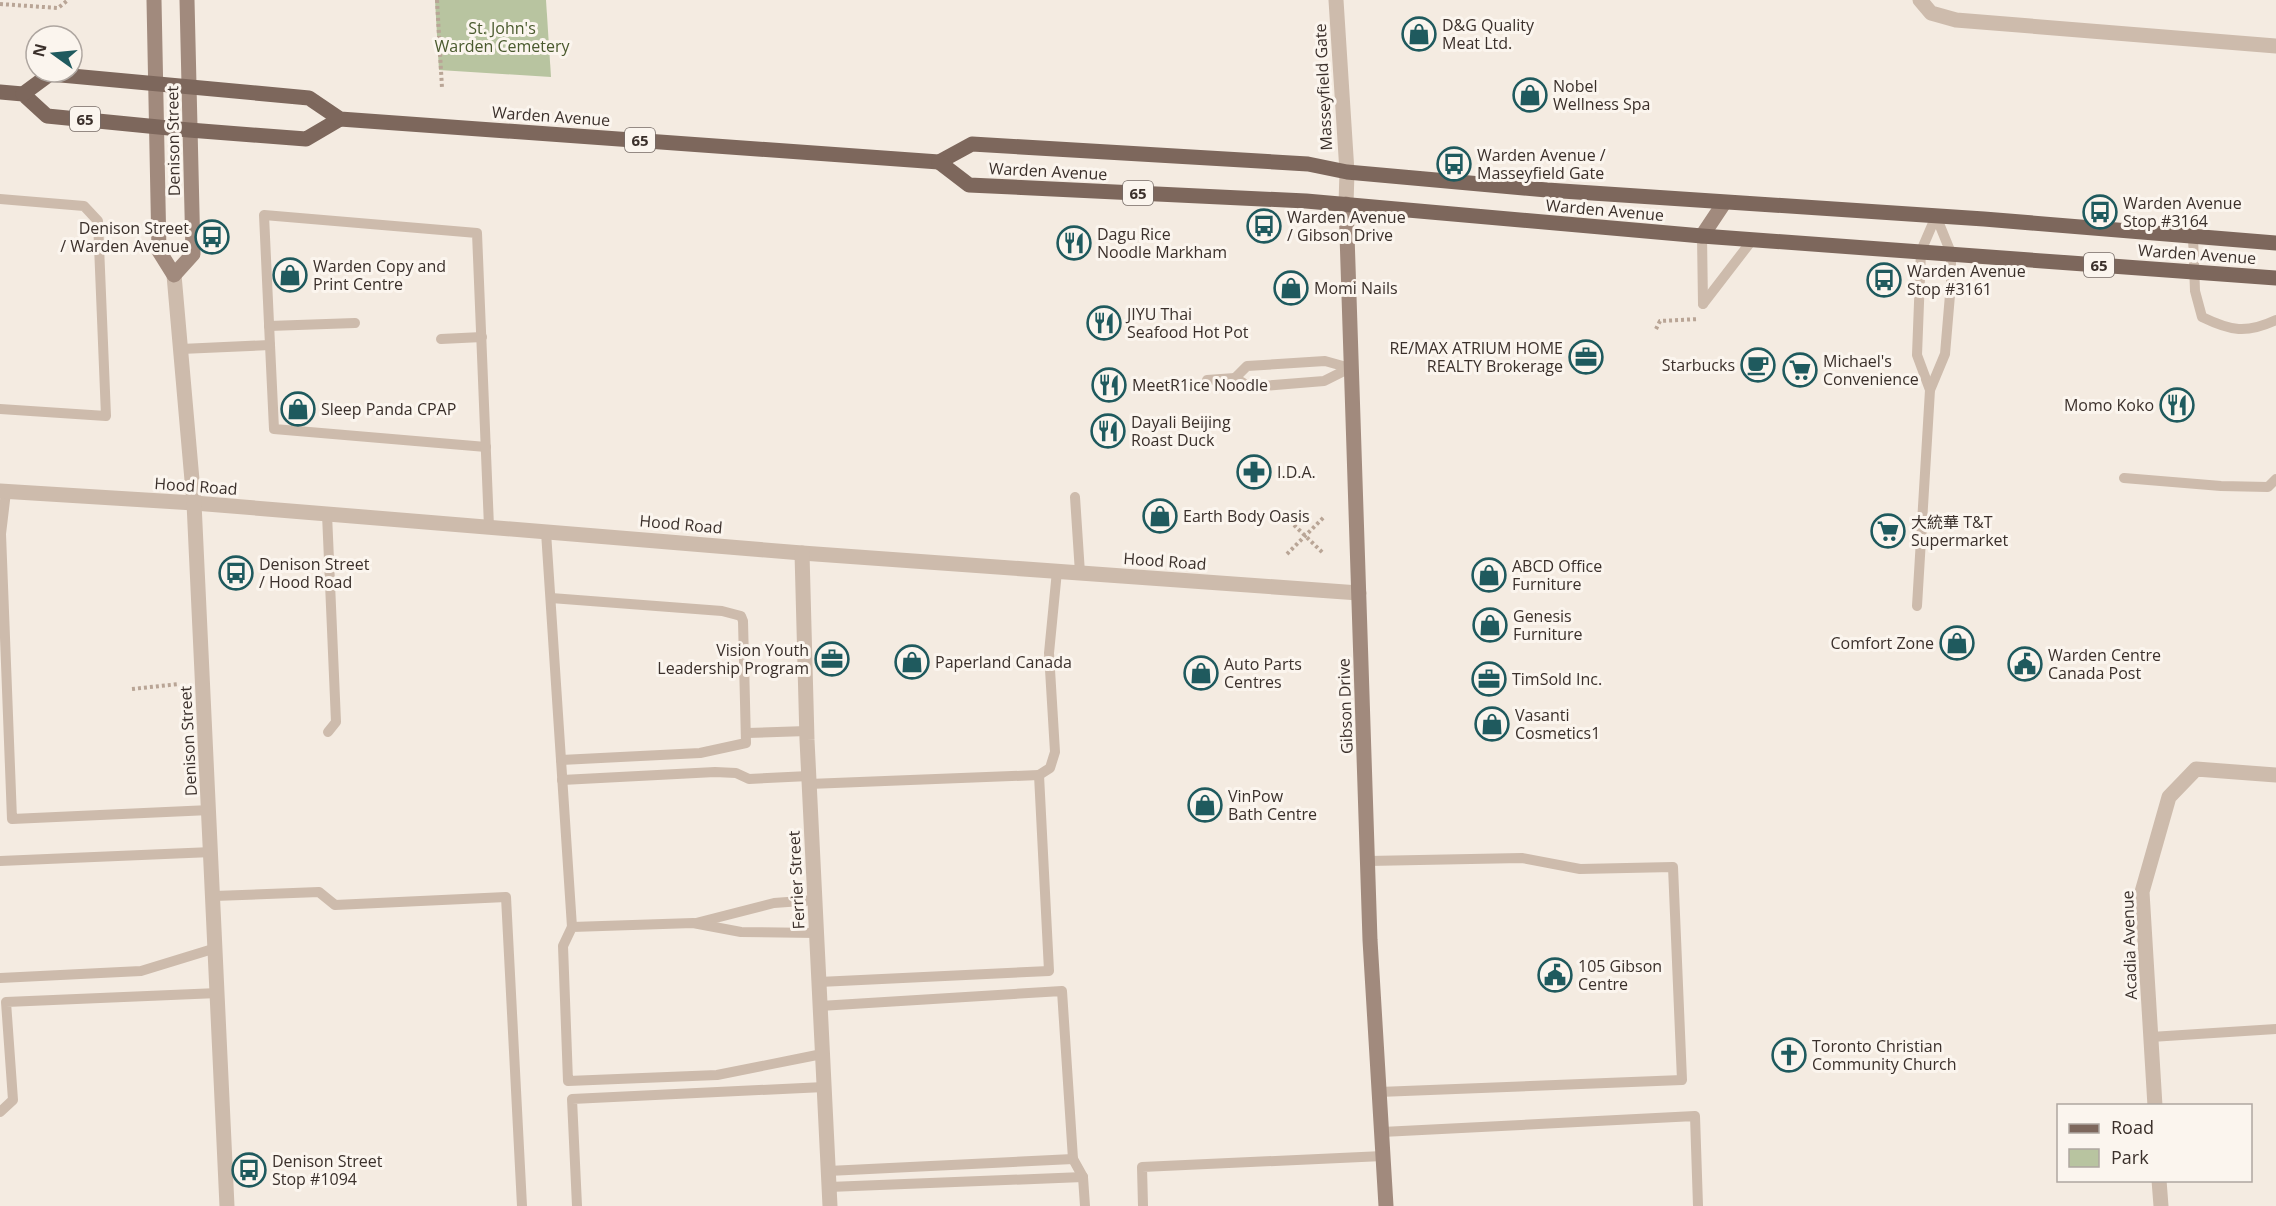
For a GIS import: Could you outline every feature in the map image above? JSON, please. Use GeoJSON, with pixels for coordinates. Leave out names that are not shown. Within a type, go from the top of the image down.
{"type":"FeatureCollection","features":[{"type":"Feature","properties":{"kind":"main road","name":"Denison Street"},"geometry":{"type":"LineString","coordinates":[[154,0],[159,251],[174,275],[193,254],[187,0]]}},
{"type":"Feature","properties":{"kind":"main road"},"geometry":{"type":"LineString","coordinates":[[0,92],[23,94],[50,74],[309,98],[340,119]]}},
{"type":"Feature","properties":{"kind":"main road","name":"65"},"geometry":{"type":"LineString","coordinates":[[23,94],[47,116],[189,130],[306,139],[340,119]]}},
{"type":"Feature","properties":{"kind":"main road","name":"Warden Avenue"},"geometry":{"type":"LineString","coordinates":[[340,119],[939,162],[972,144],[1308,164],[1347,172],[1724,203],[1936,216],[2276,243]]}},
{"type":"Feature","properties":{"kind":"main road","name":"Warden Avenue"},"geometry":{"type":"LineString","coordinates":[[939,162],[969,185],[1346,204],[1702,236],[2276,278]]}},
{"type":"Feature","properties":{"kind":"main road"},"geometry":{"type":"LineString","coordinates":[[1702,236],[1724,203]]}},
{"type":"Feature","properties":{"kind":"main road","name":"Gibson Drive"},"geometry":{"type":"LineString","coordinates":[[1346,204],[1368,861],[1386,1206]]}},
{"type":"Feature","properties":{"kind":"street","name":"Masseyfield Gate"},"geometry":{"type":"LineString","coordinates":[[1336,0],[1347,172],[1346,204]]}},
{"type":"Feature","properties":{"kind":"street"},"geometry":{"type":"LineString","coordinates":[[1920,0],[1931,13],[1956,20],[2276,46]]}},
{"type":"Feature","properties":{"kind":"street","name":"Denison Street"},"geometry":{"type":"LineString","coordinates":[[174,275],[194,503],[227,1206]]}},
{"type":"Feature","properties":{"kind":"street","name":"Hood Road"},"geometry":{"type":"LineString","coordinates":[[3,492],[194,503],[802,553],[1359,593]]}},
{"type":"Feature","properties":{"kind":"street","name":"Ferrier Street"},"geometry":{"type":"LineString","coordinates":[[802,553],[809,780],[830,1206]]}},
{"type":"Feature","properties":{"kind":"street","name":"Acadia Avenue"},"geometry":{"type":"LineString","coordinates":[[2155,1104],[2142,892],[2169,797],[2196,769],[2276,775]]}},
{"type":"Feature","properties":{"kind":"street"},"geometry":{"type":"LineString","coordinates":[[2159,1182],[2161,1206]]}},
{"type":"Feature","properties":{"kind":"lane"},"geometry":{"type":"LineString","coordinates":[[0,199],[84,206],[98,221],[106,416],[0,409]]}},
{"type":"Feature","properties":{"kind":"lane"},"geometry":{"type":"LineString","coordinates":[[486,447],[274,429],[264,215],[477,233],[482,337],[489,527]]}},
{"type":"Feature","properties":{"kind":"lane"},"geometry":{"type":"LineString","coordinates":[[1930,390],[1917,355],[1921,251],[1936,216]]}},
{"type":"Feature","properties":{"kind":"lane"},"geometry":{"type":"LineString","coordinates":[[1917,606],[1930,390],[1945,354],[1951,253],[1936,216]]}},
{"type":"Feature","properties":{"kind":"lane"},"geometry":{"type":"LineString","coordinates":[[1702,236],[1703,304],[1753,239]]}},
{"type":"Feature","properties":{"kind":"lane"},"geometry":{"type":"LineString","coordinates":[[2193,237],[2195,291],[2202,317],[2222,327],[2254,330],[2276,320]]}},
{"type":"Feature","properties":{"kind":"lane"},"geometry":{"type":"LineString","coordinates":[[269,326],[354,323]]}},
{"type":"Feature","properties":{"kind":"lane"},"geometry":{"type":"LineString","coordinates":[[441,339],[482,337]]}},
{"type":"Feature","properties":{"kind":"lane"},"geometry":{"type":"LineString","coordinates":[[181,349],[270,345]]}},
{"type":"Feature","properties":{"kind":"lane"},"geometry":{"type":"LineString","coordinates":[[1235,378],[1247,366],[1324,361],[1350,368]]}},
{"type":"Feature","properties":{"kind":"lane"},"geometry":{"type":"LineString","coordinates":[[1207,380],[1235,378],[1250,387],[1324,381],[1350,368]]}},
{"type":"Feature","properties":{"kind":"lane"},"geometry":{"type":"LineString","coordinates":[[2124,478],[2258,487],[2268,487],[2276,479]]}},
{"type":"Feature","properties":{"kind":"lane"},"geometry":{"type":"LineString","coordinates":[[3,492],[1,534],[12,819],[210,810]]}},
{"type":"Feature","properties":{"kind":"lane"},"geometry":{"type":"LineString","coordinates":[[1076,497],[1080,573]]}},
{"type":"Feature","properties":{"kind":"lane"},"geometry":{"type":"LineString","coordinates":[[327,514],[336,722],[328,732]]}},
{"type":"Feature","properties":{"kind":"lane"},"geometry":{"type":"LineString","coordinates":[[546,532],[572,927],[563,946],[568,1081],[572,1099],[577,1206]]}},
{"type":"Feature","properties":{"kind":"lane"},"geometry":{"type":"LineString","coordinates":[[562,780],[715,772],[736,773],[749,779],[809,780],[1039,775],[1050,768],[1055,752],[1049,653],[1058,571]]}},
{"type":"Feature","properties":{"kind":"lane"},"geometry":{"type":"LineString","coordinates":[[551,598],[722,611],[741,616],[743,621],[746,743],[742,746],[700,753],[561,760]]}},
{"type":"Feature","properties":{"kind":"lane"},"geometry":{"type":"LineString","coordinates":[[747,733],[807,732]]}},
{"type":"Feature","properties":{"kind":"lane"},"geometry":{"type":"LineString","coordinates":[[819,982],[1049,971],[1039,775]]}},
{"type":"Feature","properties":{"kind":"lane"},"geometry":{"type":"LineString","coordinates":[[0,861],[212,852]]}},
{"type":"Feature","properties":{"kind":"lane"},"geometry":{"type":"LineString","coordinates":[[1368,861],[1522,858],[1580,869],[1672,867],[1673,879],[1682,1080],[1379,1092]]}},
{"type":"Feature","properties":{"kind":"lane"},"geometry":{"type":"LineString","coordinates":[[214,896],[319,892],[335,905],[506,897],[522,1206]]}},
{"type":"Feature","properties":{"kind":"lane"},"geometry":{"type":"LineString","coordinates":[[572,927],[693,923],[774,903],[815,900]]}},
{"type":"Feature","properties":{"kind":"lane"},"geometry":{"type":"LineString","coordinates":[[693,923],[741,932],[817,933]]}},
{"type":"Feature","properties":{"kind":"lane"},"geometry":{"type":"LineString","coordinates":[[0,978],[135,972],[216,948]]}},
{"type":"Feature","properties":{"kind":"lane"},"geometry":{"type":"LineString","coordinates":[[820,1006],[1062,991],[1073,1159],[1083,1177],[1085,1206]]}},
{"type":"Feature","properties":{"kind":"lane"},"geometry":{"type":"LineString","coordinates":[[0,1112],[13,1100],[6,1002],[218,993]]}},
{"type":"Feature","properties":{"kind":"lane"},"geometry":{"type":"LineString","coordinates":[[2151,1037],[2276,1029]]}},
{"type":"Feature","properties":{"kind":"lane"},"geometry":{"type":"LineString","coordinates":[[568,1081],[717,1075],[822,1054]]}},
{"type":"Feature","properties":{"kind":"lane"},"geometry":{"type":"LineString","coordinates":[[572,1099],[824,1088]]}},
{"type":"Feature","properties":{"kind":"lane"},"geometry":{"type":"LineString","coordinates":[[1382,1132],[1695,1116],[1698,1206]]}},
{"type":"Feature","properties":{"kind":"lane"},"geometry":{"type":"LineString","coordinates":[[1143,1206],[1142,1167],[1383,1156]]}},
{"type":"Feature","properties":{"kind":"lane"},"geometry":{"type":"LineString","coordinates":[[828,1171],[1073,1159]]}},
{"type":"Feature","properties":{"kind":"lane"},"geometry":{"type":"LineString","coordinates":[[829,1187],[1083,1177]]}},
{"type":"Feature","properties":{"kind":"path"},"geometry":{"type":"LineString","coordinates":[[0,3],[58,8],[68,0]]}},
{"type":"Feature","properties":{"kind":"path"},"geometry":{"type":"LineString","coordinates":[[437,0],[442,88]]}},
{"type":"Feature","properties":{"kind":"path"},"geometry":{"type":"LineString","coordinates":[[1656,329],[1660,321],[1703,318]]}},
{"type":"Feature","properties":{"kind":"path"},"geometry":{"type":"LineString","coordinates":[[1287,554],[1324,517]]}},
{"type":"Feature","properties":{"kind":"path"},"geometry":{"type":"LineString","coordinates":[[1294,525],[1323,554]]}},
{"type":"Feature","properties":{"kind":"path"},"geometry":{"type":"LineString","coordinates":[[132,689],[179,684]]}},
{"type":"Feature","properties":{"kind":"green space","name":"St. John's Warden Cemetery"},"geometry":{"type":"Polygon","coordinates":[[[435,0],[546,0],[551,77],[439,70],[435,0]]]}},
{"type":"Feature","properties":{"kind":"place","name":"D&G Quality Meat Ltd."},"geometry":{"type":"Point","coordinates":[1419,34]}},
{"type":"Feature","properties":{"kind":"place","name":"Nobel Wellness Spa"},"geometry":{"type":"Point","coordinates":[1530,95]}},
{"type":"Feature","properties":{"kind":"place","name":"Warden Avenue / Masseyfield Gate"},"geometry":{"type":"Point","coordinates":[1454,164]}},
{"type":"Feature","properties":{"kind":"place","name":"Warden Avenue Stop #3164"},"geometry":{"type":"Point","coordinates":[2100,212]}},
{"type":"Feature","properties":{"kind":"place","name":"Warden Avenue / Gibson Drive"},"geometry":{"type":"Point","coordinates":[1264,226]}},
{"type":"Feature","properties":{"kind":"place","name":"Denison Street / Warden Avenue"},"geometry":{"type":"Point","coordinates":[212,237]}},
{"type":"Feature","properties":{"kind":"place","name":"Dagu Rice Noodle Markham"},"geometry":{"type":"Point","coordinates":[1074,243]}},
{"type":"Feature","properties":{"kind":"place","name":"Warden Copy and Print Centre"},"geometry":{"type":"Point","coordinates":[290,275]}},
{"type":"Feature","properties":{"kind":"place","name":"Warden Avenue Stop #3161"},"geometry":{"type":"Point","coordinates":[1884,280]}},
{"type":"Feature","properties":{"kind":"place","name":"Momi Nails"},"geometry":{"type":"Point","coordinates":[1291,288]}},
{"type":"Feature","properties":{"kind":"place","name":"JIYU Thai Seafood Hot Pot"},"geometry":{"type":"Point","coordinates":[1104,323]}},
{"type":"Feature","properties":{"kind":"place","name":"RE/MAX ATRIUM HOME REALTY Brokerage"},"geometry":{"type":"Point","coordinates":[1586,357]}},
{"type":"Feature","properties":{"kind":"place","name":"Starbucks"},"geometry":{"type":"Point","coordinates":[1758,365]}},
{"type":"Feature","properties":{"kind":"place","name":"Michael's Convenience"},"geometry":{"type":"Point","coordinates":[1800,370]}},
{"type":"Feature","properties":{"kind":"place","name":"MeetR1ice Noodle"},"geometry":{"type":"Point","coordinates":[1109,385]}},
{"type":"Feature","properties":{"kind":"place","name":"Momo Koko"},"geometry":{"type":"Point","coordinates":[2177,405]}},
{"type":"Feature","properties":{"kind":"place","name":"Sleep Panda CPAP"},"geometry":{"type":"Point","coordinates":[298,409]}},
{"type":"Feature","properties":{"kind":"place","name":"Dayali Beijing Roast Duck"},"geometry":{"type":"Point","coordinates":[1108,431]}},
{"type":"Feature","properties":{"kind":"place","name":"I.D.A."},"geometry":{"type":"Point","coordinates":[1254,472]}},
{"type":"Feature","properties":{"kind":"place","name":"Earth Body Oasis"},"geometry":{"type":"Point","coordinates":[1160,516]}},
{"type":"Feature","properties":{"kind":"place","name":"大統華 T&T Supermarket"},"geometry":{"type":"Point","coordinates":[1888,531]}},
{"type":"Feature","properties":{"kind":"place","name":"Denison Street / Hood Road"},"geometry":{"type":"Point","coordinates":[236,573]}},
{"type":"Feature","properties":{"kind":"place","name":"ABCD Office Furniture"},"geometry":{"type":"Point","coordinates":[1489,575]}},
{"type":"Feature","properties":{"kind":"place","name":"Genesis Furniture"},"geometry":{"type":"Point","coordinates":[1490,625]}},
{"type":"Feature","properties":{"kind":"place","name":"Comfort Zone"},"geometry":{"type":"Point","coordinates":[1957,643]}},
{"type":"Feature","properties":{"kind":"place","name":"Vision Youth Leadership Program"},"geometry":{"type":"Point","coordinates":[832,659]}},
{"type":"Feature","properties":{"kind":"place","name":"Paperland Canada"},"geometry":{"type":"Point","coordinates":[912,662]}},
{"type":"Feature","properties":{"kind":"place","name":"Warden Centre Canada Post"},"geometry":{"type":"Point","coordinates":[2025,664]}},
{"type":"Feature","properties":{"kind":"place","name":"Auto Parts Centres"},"geometry":{"type":"Point","coordinates":[1201,673]}},
{"type":"Feature","properties":{"kind":"place","name":"TimSold Inc."},"geometry":{"type":"Point","coordinates":[1489,679]}},
{"type":"Feature","properties":{"kind":"place","name":"Vasanti Cosmetics1"},"geometry":{"type":"Point","coordinates":[1492,724]}},
{"type":"Feature","properties":{"kind":"place","name":"VinPow Bath Centre"},"geometry":{"type":"Point","coordinates":[1205,805]}},
{"type":"Feature","properties":{"kind":"place","name":"105 Gibson Centre"},"geometry":{"type":"Point","coordinates":[1555,975]}},
{"type":"Feature","properties":{"kind":"place","name":"Toronto Christian Community Church"},"geometry":{"type":"Point","coordinates":[1789,1055]}},
{"type":"Feature","properties":{"kind":"place","name":"Denison Street Stop #1094"},"geometry":{"type":"Point","coordinates":[249,1170]}}]}
